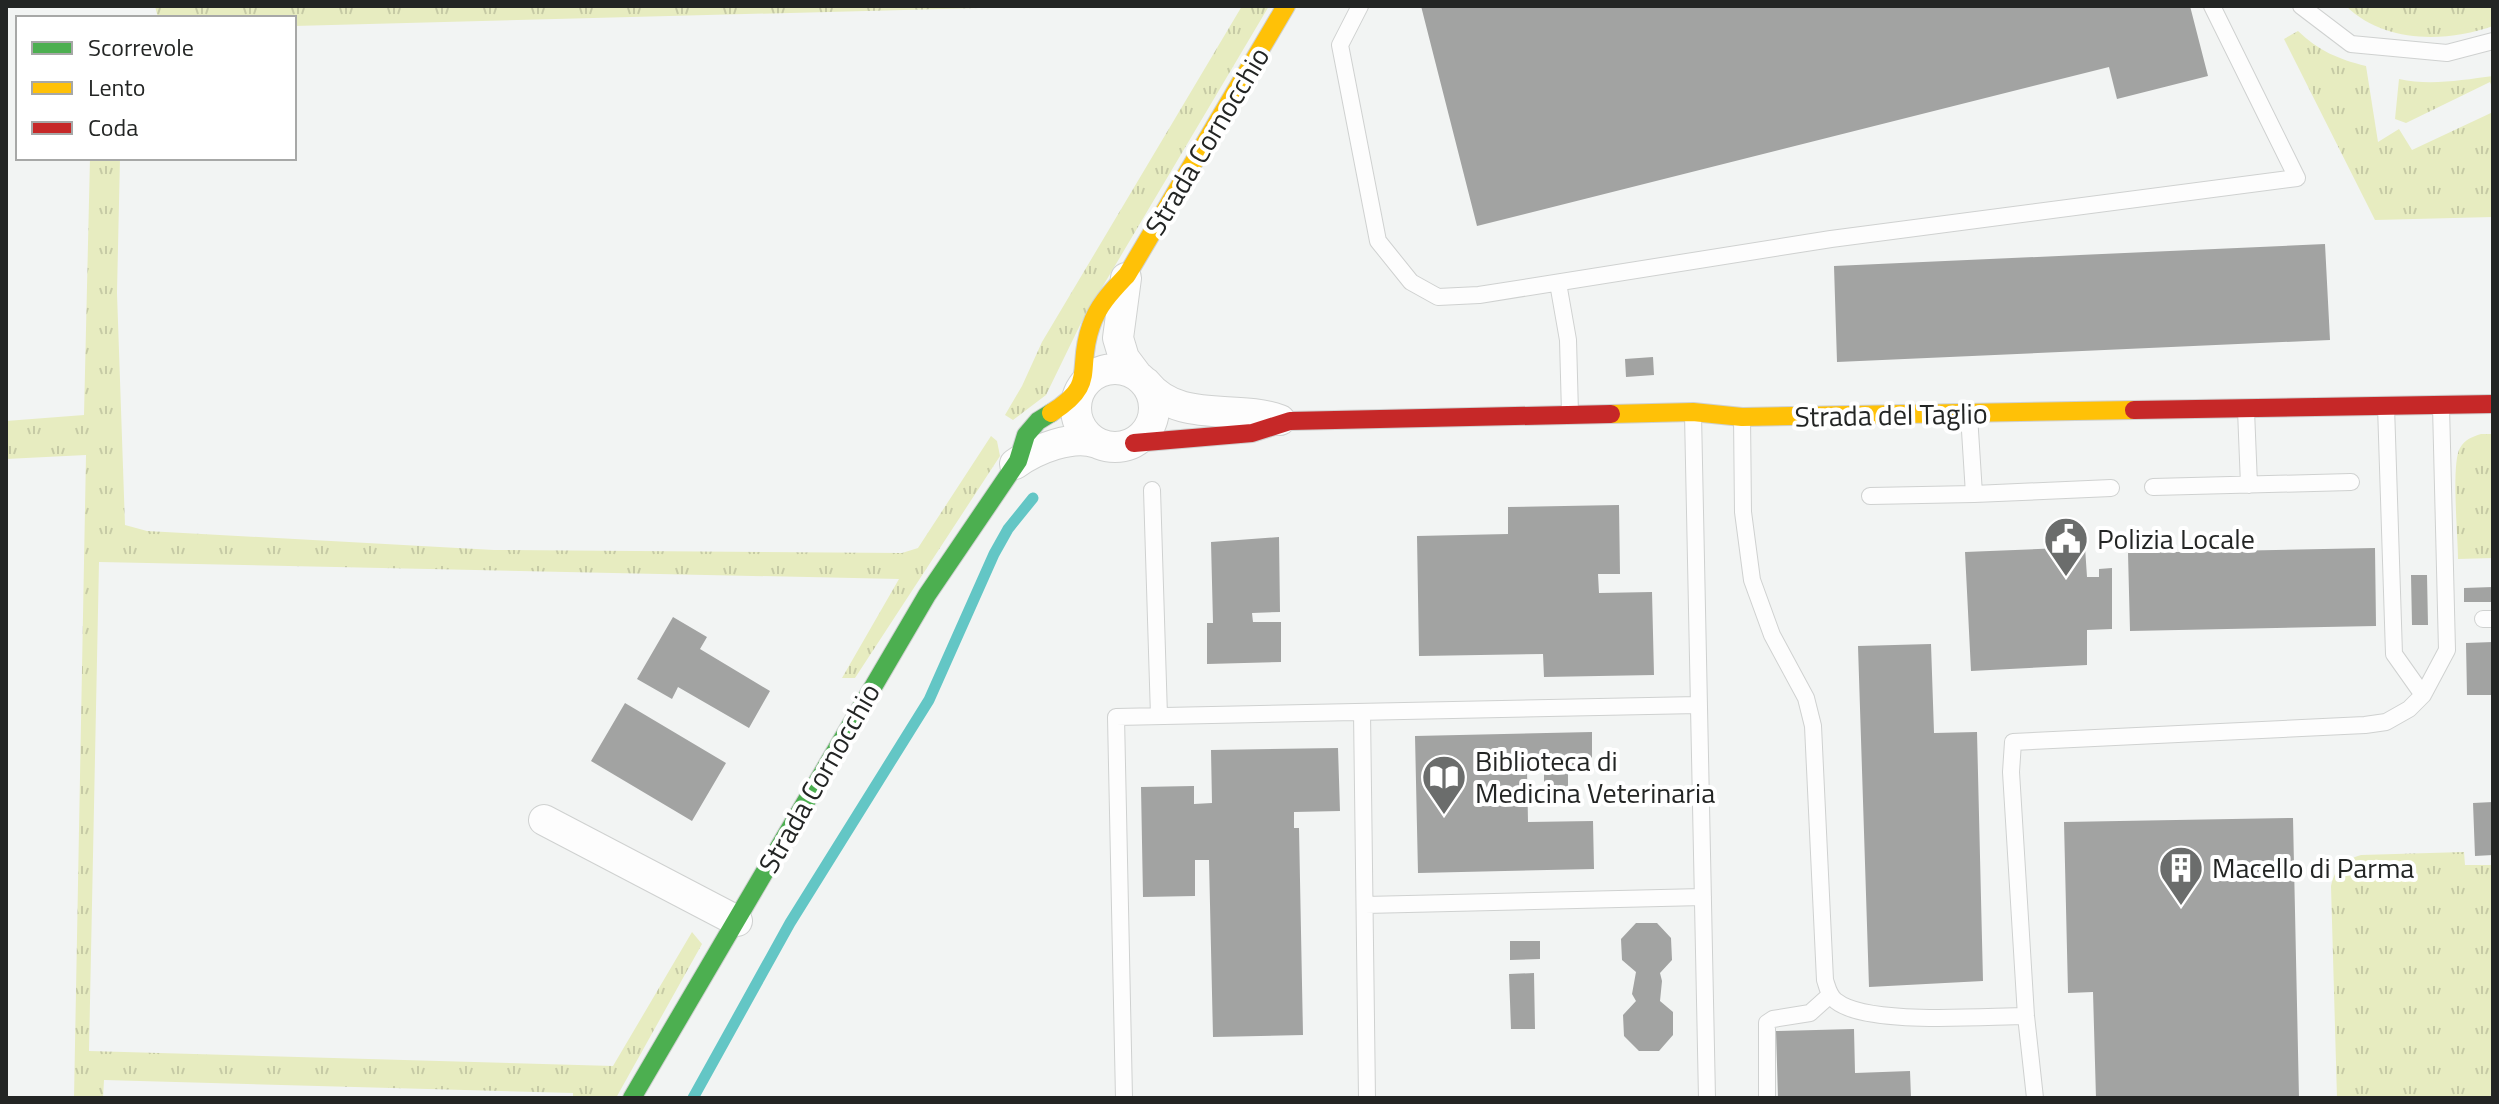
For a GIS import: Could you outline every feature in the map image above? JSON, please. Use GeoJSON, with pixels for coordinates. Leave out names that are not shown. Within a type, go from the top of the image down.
{"type":"FeatureCollection","features":[{"type":"Feature","properties":{"kind":"street","name":"Strada Cornocchio"},"geometry":{"type":"LineString","coordinates":[[1097,443],[1080,426],[1076,401],[1090,328],[1104,299],[1127,275],[1286,6]]}},
{"type":"Feature","properties":{"kind":"street","name":"Strada Cornocchio"},"geometry":{"type":"LineString","coordinates":[[1127,275],[1118,338],[1124,358],[1153,395],[1155,409],[1146,434],[1134,443]]}},
{"type":"Feature","properties":{"kind":"street","name":"Strada Cornocchio"},"geometry":{"type":"LineString","coordinates":[[632,1098],[920,606],[1015,464],[1032,427],[1070,401],[1098,372],[1110,368],[1124,369],[1141,378]]}},
{"type":"Feature","properties":{"kind":"street","name":"Strada del Taglio"},"geometry":{"type":"LineString","coordinates":[[1141,378],[1158,397],[1175,406],[1258,413],[1290,421],[1693,412],[1742,417],[2493,404]]}},
{"type":"Feature","properties":{"kind":"street","name":"Strada del Taglio"},"geometry":{"type":"LineString","coordinates":[[1134,443],[1252,433],[1290,421]]}},
{"type":"Feature","properties":{"kind":"street"},"geometry":{"type":"LineString","coordinates":[[1015,464],[1068,441],[1086,439],[1109,448],[1122,448],[1134,443]]}},
{"type":"Feature","properties":{"kind":"street"},"geometry":{"type":"LineString","coordinates":[[544,820],[737,921]]}},
{"type":"Feature","properties":{"kind":"lane"},"geometry":{"type":"LineString","coordinates":[[1360,6],[1340,45],[1378,241],[1411,282],[1438,297],[1479,295],[1831,239],[2297,178],[2212,6]]}},
{"type":"Feature","properties":{"kind":"lane"},"geometry":{"type":"LineString","coordinates":[[2301,6],[2351,44],[2447,53],[2493,41]]}},
{"type":"Feature","properties":{"kind":"lane"},"geometry":{"type":"LineString","coordinates":[[1558,283],[1568,340],[1570,415]]}},
{"type":"Feature","properties":{"kind":"lane"},"geometry":{"type":"LineString","coordinates":[[2386,405],[2394,654],[2423,695]]}},
{"type":"Feature","properties":{"kind":"lane"},"geometry":{"type":"LineString","coordinates":[[2035,1098],[2026,1016],[2011,772],[2013,742],[2365,725],[2386,722],[2409,709],[2423,695],[2447,650],[2441,405]]}},
{"type":"Feature","properties":{"kind":"lane"},"geometry":{"type":"LineString","coordinates":[[2246,408],[2249,485]]}},
{"type":"Feature","properties":{"kind":"lane"},"geometry":{"type":"LineString","coordinates":[[1693,412],[1707,1098]]}},
{"type":"Feature","properties":{"kind":"lane"},"geometry":{"type":"LineString","coordinates":[[1969,413],[1974,494]]}},
{"type":"Feature","properties":{"kind":"lane"},"geometry":{"type":"LineString","coordinates":[[1742,417],[1743,512],[1752,580],[1772,635],[1806,698],[1813,726],[1825,980],[1830,995],[1839,1004],[1876,1014],[1906,1017],[2026,1016]]}},
{"type":"Feature","properties":{"kind":"lane"},"geometry":{"type":"LineString","coordinates":[[2153,487],[2351,482]]}},
{"type":"Feature","properties":{"kind":"lane"},"geometry":{"type":"LineString","coordinates":[[1870,496],[2111,488]]}},
{"type":"Feature","properties":{"kind":"lane"},"geometry":{"type":"LineString","coordinates":[[1152,490],[1159,716]]}},
{"type":"Feature","properties":{"kind":"lane"},"geometry":{"type":"LineString","coordinates":[[1124,1098],[1116,717],[1698,705]]}},
{"type":"Feature","properties":{"kind":"lane"},"geometry":{"type":"LineString","coordinates":[[1362,712],[1367,1098]]}},
{"type":"Feature","properties":{"kind":"lane"},"geometry":{"type":"LineString","coordinates":[[1365,905],[1703,897]]}},
{"type":"Feature","properties":{"kind":"lane"},"geometry":{"type":"LineString","coordinates":[[1767,1098],[1767,1023],[1773,1019],[1810,1013],[1830,995]]}},
{"type":"Feature","properties":{"kind":"green space"},"geometry":{"type":"Polygon","coordinates":[[[155,6],[1052,6],[296,26],[296,16],[158,16],[155,6]]]}},
{"type":"Feature","properties":{"kind":"green space"},"geometry":{"type":"Polygon","coordinates":[[[1242,6],[1269,6],[1081,323],[1046,395],[1013,420],[1005,415],[1042,342],[1242,6]]]}},
{"type":"Feature","properties":{"kind":"green space"},"geometry":{"type":"Polygon","coordinates":[[[2346,6],[2493,6],[2493,26],[2455,35],[2416,36],[2378,27],[2346,6]]]}},
{"type":"Feature","properties":{"kind":"green space"},"geometry":{"type":"Polygon","coordinates":[[[2298,31],[2329,53],[2366,66],[2378,142],[2399,129],[2412,150],[2493,112],[2493,217],[2375,220],[2284,39],[2298,31]]]}},
{"type":"Feature","properties":{"kind":"green space"},"geometry":{"type":"Polygon","coordinates":[[[2493,76],[2493,90],[2490,82],[2406,123],[2395,119],[2399,79],[2434,82],[2493,76]]]}},
{"type":"Feature","properties":{"kind":"green space"},"geometry":{"type":"Polygon","coordinates":[[[90,160],[120,160],[117,293],[125,525],[147,531],[494,550],[902,553],[918,548],[991,436],[997,441],[1000,456],[855,678],[842,678],[899,579],[99,562],[89,1051],[613,1066],[692,932],[702,944],[616,1098],[573,1098],[573,1093],[104,1080],[103,1098],[74,1098],[86,455],[6,459],[6,421],[84,415],[90,160]]]}},
{"type":"Feature","properties":{"kind":"green space"},"geometry":{"type":"Polygon","coordinates":[[[2481,434],[2493,434],[2493,558],[2458,559],[2457,456],[2464,442],[2481,434]]]}},
{"type":"Feature","properties":{"kind":"green space"},"geometry":{"type":"Polygon","coordinates":[[[2464,852],[2465,865],[2493,865],[2493,1098],[2337,1098],[2331,886],[2335,874],[2345,862],[2361,855],[2464,852]]]}},
{"type":"Feature","properties":{"kind":"building"},"geometry":{"type":"Polygon","coordinates":[[[1421,6],[2190,6],[2208,76],[2117,99],[2109,67],[1477,226],[1421,6]]]}},
{"type":"Feature","properties":{"kind":"building"},"geometry":{"type":"Polygon","coordinates":[[[2325,244],[2330,340],[1837,362],[1834,266],[2325,244]]]}},
{"type":"Feature","properties":{"kind":"building"},"geometry":{"type":"Polygon","coordinates":[[[1653,357],[1654,375],[1626,377],[1625,359],[1653,357]]]}},
{"type":"Feature","properties":{"kind":"building"},"geometry":{"type":"Polygon","coordinates":[[[1619,505],[1620,574],[1598,574],[1599,593],[1652,592],[1654,675],[1544,677],[1543,654],[1419,656],[1417,536],[1508,534],[1508,507],[1619,505]]]}},
{"type":"Feature","properties":{"kind":"building"},"geometry":{"type":"Polygon","coordinates":[[[1279,537],[1280,612],[1252,613],[1253,622],[1281,622],[1281,662],[1207,664],[1207,623],[1213,623],[1211,542],[1279,537]]]}},
{"type":"Feature","properties":{"kind":"building"},"geometry":{"type":"Polygon","coordinates":[[[2085,547],[2087,577],[2099,577],[2099,569],[2112,568],[2112,629],[2087,630],[2087,665],[1971,671],[1965,552],[2085,547]]]}},
{"type":"Feature","properties":{"kind":"building"},"geometry":{"type":"Polygon","coordinates":[[[2375,548],[2376,626],[2130,631],[2128,553],[2375,548]]]}},
{"type":"Feature","properties":{"kind":"building"},"geometry":{"type":"Polygon","coordinates":[[[2411,575],[2427,575],[2428,625],[2412,625],[2411,575]]]}},
{"type":"Feature","properties":{"kind":"building"},"geometry":{"type":"Polygon","coordinates":[[[2493,587],[2493,602],[2464,602],[2464,588],[2493,587]]]}},
{"type":"Feature","properties":{"kind":"building"},"geometry":{"type":"Polygon","coordinates":[[[673,617],[707,637],[700,649],[770,691],[749,728],[678,687],[672,699],[637,679],[673,617]]]}},
{"type":"Feature","properties":{"kind":"building"},"geometry":{"type":"Polygon","coordinates":[[[2493,642],[2493,695],[2467,695],[2466,643],[2493,642]]]}},
{"type":"Feature","properties":{"kind":"building"},"geometry":{"type":"Polygon","coordinates":[[[1931,644],[1934,733],[1977,732],[1983,981],[1869,987],[1858,646],[1931,644]]]}},
{"type":"Feature","properties":{"kind":"building"},"geometry":{"type":"Polygon","coordinates":[[[625,703],[726,763],[692,821],[591,761],[625,703]]]}},
{"type":"Feature","properties":{"kind":"building"},"geometry":{"type":"Polygon","coordinates":[[[1592,732],[1592,768],[1568,769],[1568,795],[1544,795],[1544,769],[1527,770],[1528,822],[1593,821],[1594,869],[1418,873],[1415,736],[1592,732]]]}},
{"type":"Feature","properties":{"kind":"building"},"geometry":{"type":"Polygon","coordinates":[[[1338,748],[1340,811],[1294,812],[1294,828],[1299,828],[1303,1035],[1213,1037],[1209,860],[1195,860],[1195,896],[1143,897],[1141,787],[1194,786],[1194,804],[1212,803],[1211,750],[1338,748]]]}},
{"type":"Feature","properties":{"kind":"building"},"geometry":{"type":"Polygon","coordinates":[[[2493,802],[2493,855],[2475,856],[2473,803],[2493,802]]]}},
{"type":"Feature","properties":{"kind":"building","name":"Macello di Parma"},"geometry":{"type":"Polygon","coordinates":[[[2293,818],[2299,1098],[2096,1098],[2093,992],[2068,993],[2064,822],[2293,818]]]}},
{"type":"Feature","properties":{"kind":"building"},"geometry":{"type":"Polygon","coordinates":[[[1636,923],[1657,923],[1671,938],[1672,960],[1660,973],[1660,1001],[1673,1012],[1673,1035],[1659,1051],[1639,1051],[1624,1036],[1623,1015],[1636,1001],[1632,994],[1636,972],[1622,960],[1621,939],[1636,923]]]}},
{"type":"Feature","properties":{"kind":"building"},"geometry":{"type":"Polygon","coordinates":[[[1510,941],[1540,941],[1540,959],[1510,960],[1510,941]]]}},
{"type":"Feature","properties":{"kind":"building"},"geometry":{"type":"Polygon","coordinates":[[[1534,973],[1535,1029],[1511,1029],[1509,974],[1534,973]]]}},
{"type":"Feature","properties":{"kind":"building"},"geometry":{"type":"Polygon","coordinates":[[[1854,1029],[1855,1073],[1910,1071],[1911,1098],[1778,1098],[1776,1031],[1854,1029]]]}},
{"type":"Feature","properties":{"kind":"waterway"},"geometry":{"type":"LineString","coordinates":[[693,1098],[790,923],[929,700],[994,554],[1008,529],[1033,498]]}},
{"type":"Feature","properties":{"kind":"traffic: fast"},"geometry":{"type":"LineString","coordinates":[[632,1098],[927,595],[1018,461],[1026,435],[1038,421],[1051,413]]}},
{"type":"Feature","properties":{"kind":"traffic: slow"},"geometry":{"type":"LineString","coordinates":[[1051,413],[1066,402],[1081,384],[1087,341],[1097,311],[1127,275],[1286,6]]}},
{"type":"Feature","properties":{"kind":"traffic: slow"},"geometry":{"type":"LineString","coordinates":[[1611,414],[1693,412],[1742,417],[2134,410]]}},
{"type":"Feature","properties":{"kind":"traffic: jam"},"geometry":{"type":"LineString","coordinates":[[2134,410],[2493,404]]}},
{"type":"Feature","properties":{"kind":"traffic: jam"},"geometry":{"type":"LineString","coordinates":[[1134,443],[1252,433],[1290,421],[1611,414]]}},
{"type":"Feature","properties":{"kind":"place","name":"Polizia Locale"},"geometry":{"type":"Point","coordinates":[2066,578]}},
{"type":"Feature","properties":{"kind":"place","name":"Biblioteca di Medicina Veterinaria"},"geometry":{"type":"Point","coordinates":[1444,816]}},
{"type":"Feature","properties":{"kind":"place","name":"Macello di Parma"},"geometry":{"type":"Point","coordinates":[2181,907]}}]}
